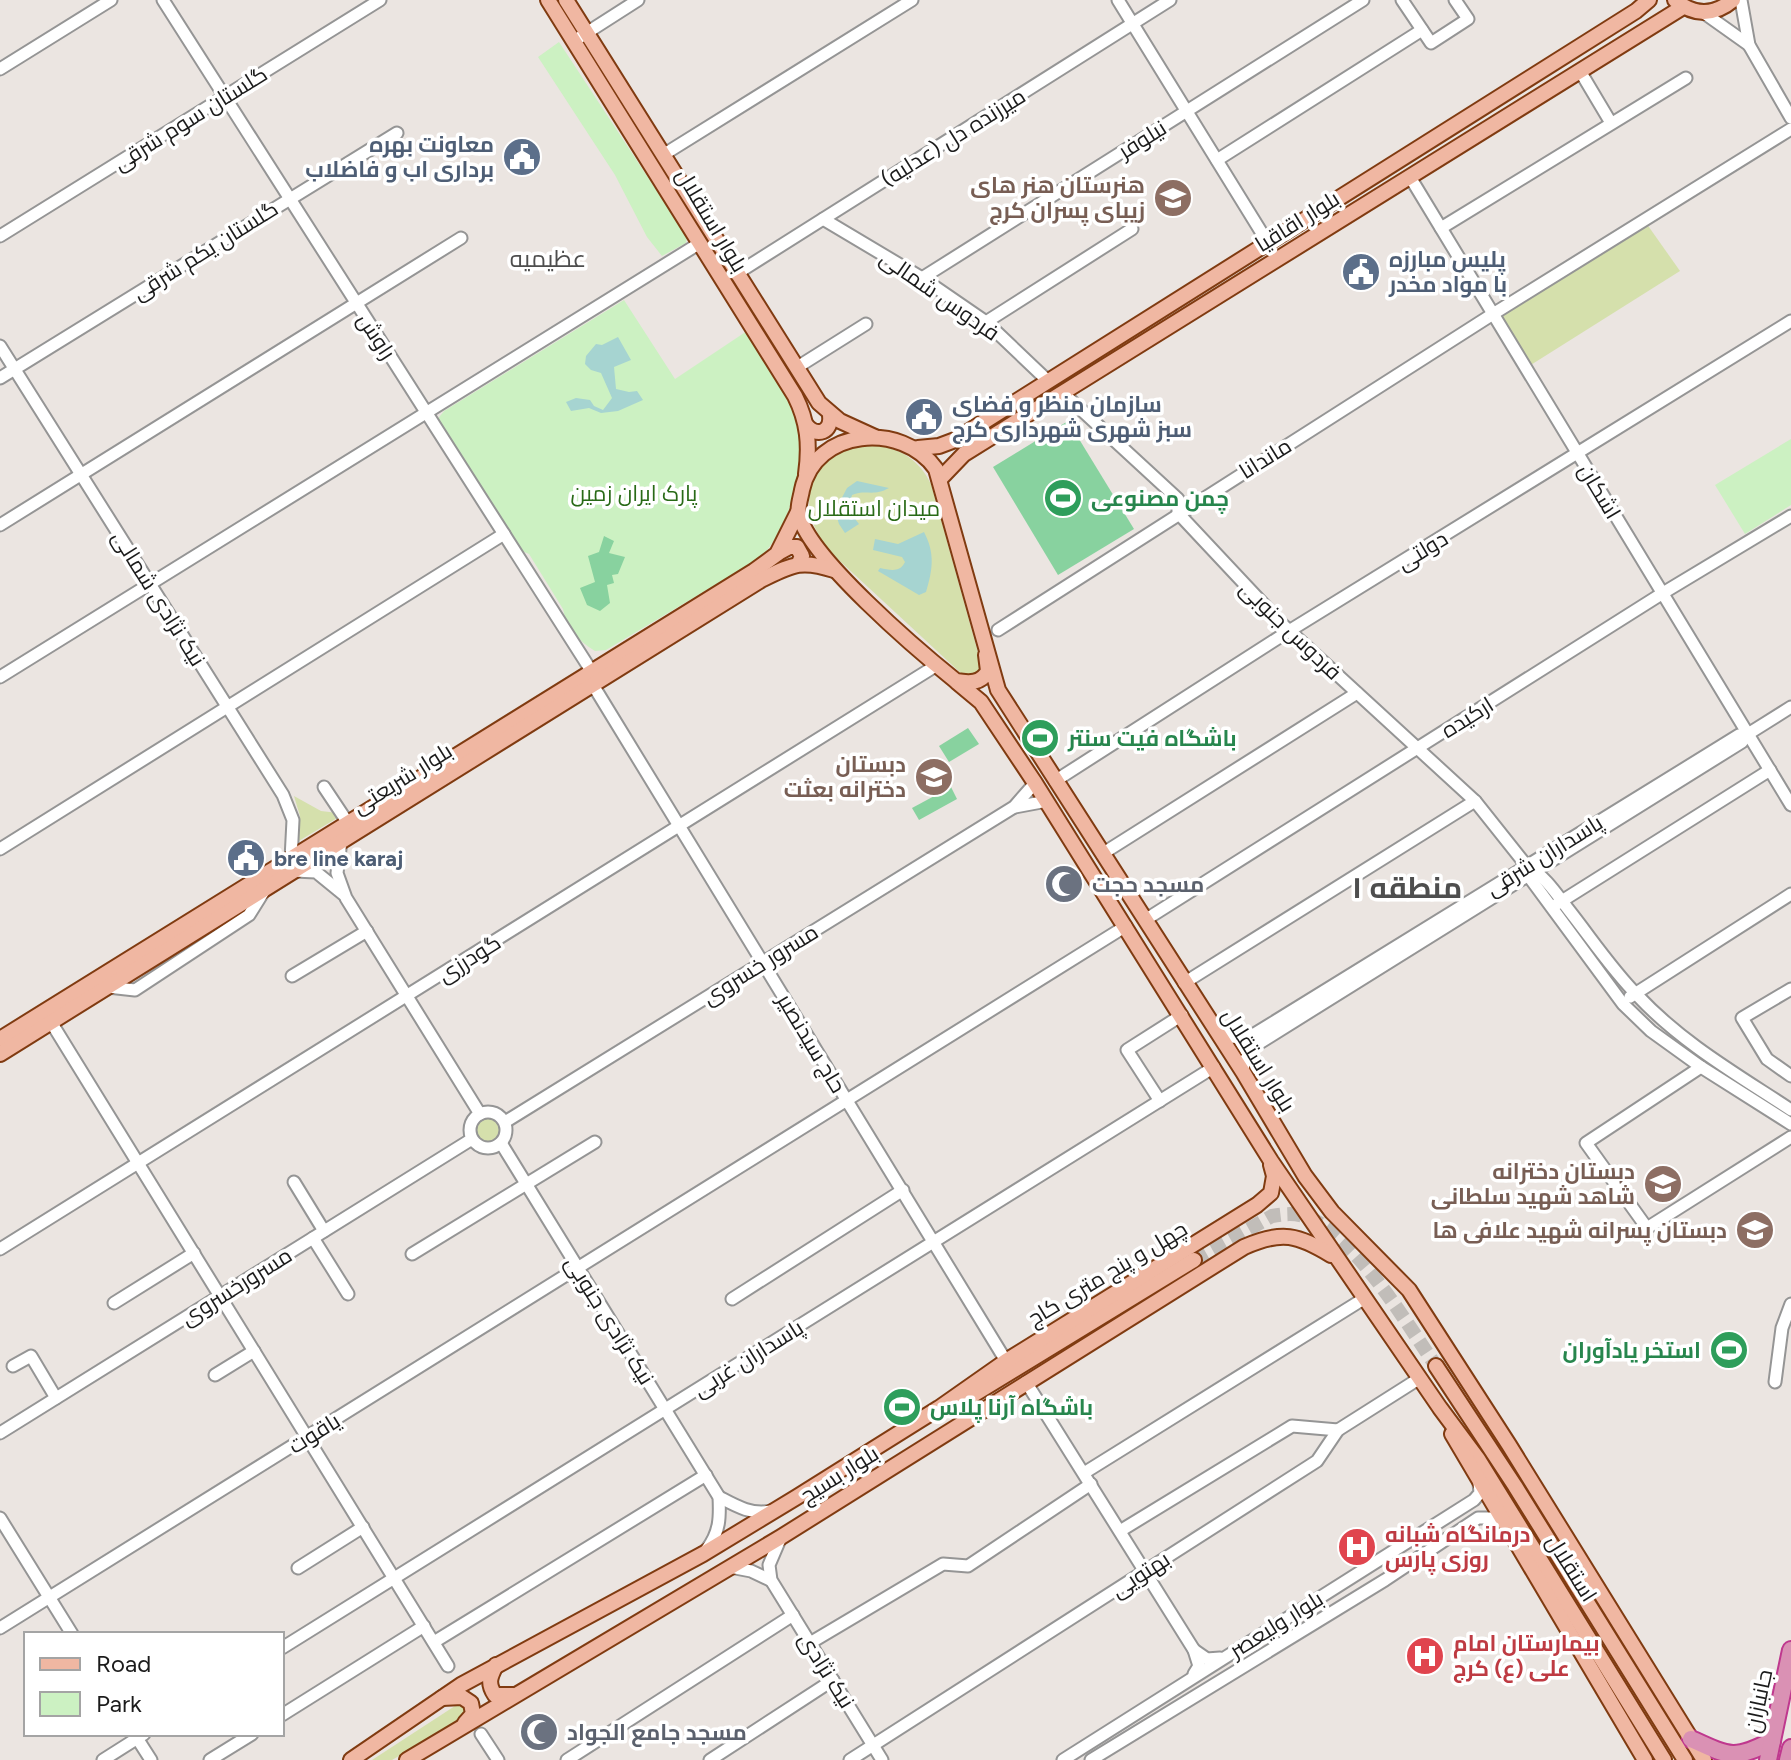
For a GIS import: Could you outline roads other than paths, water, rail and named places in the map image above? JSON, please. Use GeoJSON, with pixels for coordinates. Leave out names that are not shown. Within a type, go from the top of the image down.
{"type":"FeatureCollection","features":[{"type":"Feature","properties":{"kind":"highway","name":"جانبازان"},"geometry":{"type":"LineString","coordinates":[[1768,1760],[1791,1650]]}},
{"type":"Feature","properties":{"kind":"highway"},"geometry":{"type":"LineString","coordinates":[[1691,1739],[1730,1757],[1740,1758],[1751,1756],[1772,1741]]}},
{"type":"Feature","properties":{"kind":"highway","name":"جانبازان"},"geometry":{"type":"LineString","coordinates":[[1788,1760],[1791,1748]]}},
{"type":"Feature","properties":{"kind":"main road","name":"بلوار استقلال"},"geometry":{"type":"LineString","coordinates":[[548,0],[580,36],[663,155],[819,403],[830,415],[876,437]]}},
{"type":"Feature","properties":{"kind":"main road","name":"بلوار استقلال"},"geometry":{"type":"LineString","coordinates":[[566,0],[580,36],[700,243],[795,396],[806,425],[809,448],[806,474]]}},
{"type":"Feature","properties":{"kind":"main road","name":"بلوار اقاقیا"},"geometry":{"type":"LineString","coordinates":[[918,448],[939,446],[955,440],[1649,0]]}},
{"type":"Feature","properties":{"kind":"main road"},"geometry":{"type":"LineString","coordinates":[[1679,3],[1704,13],[1725,7],[1733,0]]}},
{"type":"Feature","properties":{"kind":"main road","name":"بلوار اقاقیا"},"geometry":{"type":"LineString","coordinates":[[940,479],[964,454],[1580,71],[1679,3]]}},
{"type":"Feature","properties":{"kind":"main road"},"geometry":{"type":"LineString","coordinates":[[806,425],[819,433],[827,430],[831,423],[830,415]]}},
{"type":"Feature","properties":{"kind":"main road"},"geometry":{"type":"LineString","coordinates":[[876,437],[918,448],[936,469],[940,479],[986,655],[988,671],[983,678],[974,682],[956,681],[834,570],[807,534],[798,512],[806,474],[819,459],[842,443],[876,437]]}},
{"type":"Feature","properties":{"kind":"main road","name":"بلوار شریعتی"},"geometry":{"type":"LineString","coordinates":[[0,1039],[292,865],[341,841],[592,678],[777,554],[798,512]]}},
{"type":"Feature","properties":{"kind":"main road"},"geometry":{"type":"LineString","coordinates":[[777,554],[789,547],[797,547],[802,556],[799,563],[813,563],[834,570]]}},
{"type":"Feature","properties":{"kind":"main road","name":"بلوار شریعتی"},"geometry":{"type":"LineString","coordinates":[[0,1054],[265,889],[348,823],[761,580],[799,563]]}},
{"type":"Feature","properties":{"kind":"main road","name":"بلوار استقلال"},"geometry":{"type":"LineString","coordinates":[[986,655],[998,690],[1243,1072],[1305,1176],[1332,1212],[1409,1290],[1507,1441],[1704,1760]]}},
{"type":"Feature","properties":{"kind":"main road","name":"بلوار استقلال"},"geometry":{"type":"LineString","coordinates":[[956,681],[981,702],[1047,801],[1271,1161],[1440,1408]]}},
{"type":"Feature","properties":{"kind":"main road","name":"چهل و پنج متری کاج"},"geometry":{"type":"LineString","coordinates":[[939,1408],[1006,1361],[1191,1255],[1271,1193],[1274,1176],[1271,1161]]}},
{"type":"Feature","properties":{"kind":"main road","name":"بلوار بسیج"},"geometry":{"type":"LineString","coordinates":[[407,1760],[781,1537],[1252,1243],[1281,1235],[1307,1240],[1339,1259]]}},
{"type":"Feature","properties":{"kind":"main road"},"geometry":{"type":"LineString","coordinates":[[939,1408],[958,1405],[1191,1255],[1197,1246],[1207,1250],[1210,1257],[1206,1270]]}},
{"type":"Feature","properties":{"kind":"main road","name":"استقلال"},"geometry":{"type":"LineString","coordinates":[[1436,1366],[1684,1758]]}},
{"type":"Feature","properties":{"kind":"main road","name":"بلوار بسیج"},"geometry":{"type":"LineString","coordinates":[[351,1760],[497,1665],[703,1554],[939,1408]]}},
{"type":"Feature","properties":{"kind":"main road"},"geometry":{"type":"LineString","coordinates":[[1440,1408],[1458,1448],[1645,1760]]}},
{"type":"Feature","properties":{"kind":"main road","name":"استقلال"},"geometry":{"type":"LineString","coordinates":[[1440,1408],[1478,1459],[1662,1757]]}},
{"type":"Feature","properties":{"kind":"main road"},"geometry":{"type":"LineString","coordinates":[[1507,1441],[1513,1484],[1544,1501]]}},
{"type":"Feature","properties":{"kind":"main road"},"geometry":{"type":"LineString","coordinates":[[497,1665],[489,1682],[495,1695],[518,1694]]}},
{"type":"Feature","properties":{"kind":"main road"},"geometry":{"type":"LineString","coordinates":[[442,1698],[462,1697],[471,1703],[473,1714],[462,1726]]}},
{"type":"Feature","properties":{"kind":"street"},"geometry":{"type":"LineString","coordinates":[[0,69],[111,0]]}},
{"type":"Feature","properties":{"kind":"street","name":"راوش"},"geometry":{"type":"LineString","coordinates":[[163,0],[504,534],[592,678]]}},
{"type":"Feature","properties":{"kind":"street","name":"گلستان سوم شرقی"},"geometry":{"type":"LineString","coordinates":[[0,236],[380,0]]}},
{"type":"Feature","properties":{"kind":"street"},"geometry":{"type":"LineString","coordinates":[[580,36],[638,0]]}},
{"type":"Feature","properties":{"kind":"street"},"geometry":{"type":"LineString","coordinates":[[663,155],[912,0]]}},
{"type":"Feature","properties":{"kind":"street"},"geometry":{"type":"LineString","coordinates":[[1118,0],[1268,243]]}},
{"type":"Feature","properties":{"kind":"street","name":"میرزنده دل (عدلیه)"},"geometry":{"type":"LineString","coordinates":[[736,274],[1170,0]]}},
{"type":"Feature","properties":{"kind":"street","name":"نیلوفر"},"geometry":{"type":"LineString","coordinates":[[922,278],[1363,0]]}},
{"type":"Feature","properties":{"kind":"street"},"geometry":{"type":"LineString","coordinates":[[1402,0],[1431,43],[1468,19],[1458,4],[1474,0]]}},
{"type":"Feature","properties":{"kind":"street"},"geometry":{"type":"LineString","coordinates":[[1741,0],[1749,45],[1791,118]]}},
{"type":"Feature","properties":{"kind":"street"},"geometry":{"type":"LineString","coordinates":[[1704,13],[1749,45]]}},
{"type":"Feature","properties":{"kind":"street"},"geometry":{"type":"LineString","coordinates":[[1217,160],[1422,30]]}},
{"type":"Feature","properties":{"kind":"street"},"geometry":{"type":"LineString","coordinates":[[1580,71],[1611,123]]}},
{"type":"Feature","properties":{"kind":"street"},"geometry":{"type":"LineString","coordinates":[[1441,228],[1686,78]]}},
{"type":"Feature","properties":{"kind":"street","name":"ماندانا"},"geometry":{"type":"LineString","coordinates":[[998,630],[1178,513],[1791,129]]}},
{"type":"Feature","properties":{"kind":"street","name":"گلستان یکم شرقی"},"geometry":{"type":"LineString","coordinates":[[0,378],[397,133]]}},
{"type":"Feature","properties":{"kind":"street","name":"اشکان"},"geometry":{"type":"LineString","coordinates":[[1410,177],[1791,805]]}},
{"type":"Feature","properties":{"kind":"street","name":"فردوس شمالی"},"geometry":{"type":"LineString","coordinates":[[823,219],[922,278],[986,322],[1048,381]]}},
{"type":"Feature","properties":{"kind":"street"},"geometry":{"type":"LineString","coordinates":[[986,322],[1132,229]]}},
{"type":"Feature","properties":{"kind":"street"},"geometry":{"type":"LineString","coordinates":[[0,525],[461,238]]}},
{"type":"Feature","properties":{"kind":"street"},"geometry":{"type":"LineString","coordinates":[[0,677],[700,243]]}},
{"type":"Feature","properties":{"kind":"street","name":"دولتی"},"geometry":{"type":"LineString","coordinates":[[1055,781],[1289,631],[1791,321]]}},
{"type":"Feature","properties":{"kind":"street"},"geometry":{"type":"LineString","coordinates":[[796,368],[866,324]]}},
{"type":"Feature","properties":{"kind":"street","name":"نیک نژادی شمالی"},"geometry":{"type":"LineString","coordinates":[[0,346],[289,807],[293,820],[292,865]]}},
{"type":"Feature","properties":{"kind":"street","name":"فردوس جنوبی"},"geometry":{"type":"LineString","coordinates":[[1063,393],[1178,499],[1178,513],[1289,631],[1475,801],[1556,904],[1661,1020],[1691,1044],[1791,1110]]}},
{"type":"Feature","properties":{"kind":"street","name":"ارکیده"},"geometry":{"type":"LineString","coordinates":[[1145,920],[1663,593],[1791,516]]}},
{"type":"Feature","properties":{"kind":"street"},"geometry":{"type":"LineString","coordinates":[[0,849],[504,534]]}},
{"type":"Feature","properties":{"kind":"street","name":"گودرزی"},"geometry":{"type":"LineString","coordinates":[[0,1249],[937,665]]}},
{"type":"Feature","properties":{"kind":"street","name":"حاج سیدنصیر"},"geometry":{"type":"LineString","coordinates":[[592,678],[1006,1361]]}},
{"type":"Feature","properties":{"kind":"street"},"geometry":{"type":"LineString","coordinates":[[1102,854],[1357,693]]}},
{"type":"Feature","properties":{"kind":"street","name":"پاسداران شرقی"},"geometry":{"type":"LineString","coordinates":[[1250,1042],[1530,871],[1739,735],[1748,734],[1791,707]]}},
{"type":"Feature","properties":{"kind":"street"},"geometry":{"type":"LineString","coordinates":[[1556,904],[1770,770]]}},
{"type":"Feature","properties":{"kind":"street"},"geometry":{"type":"LineString","coordinates":[[1014,807],[1035,783]]}},
{"type":"Feature","properties":{"kind":"street"},"geometry":{"type":"LineString","coordinates":[[324,787],[348,823]]}},
{"type":"Feature","properties":{"kind":"street"},"geometry":{"type":"LineString","coordinates":[[1014,807],[1047,801]]}},
{"type":"Feature","properties":{"kind":"street"},"geometry":{"type":"LineString","coordinates":[[1184,983],[1475,801]]}},
{"type":"Feature","properties":{"kind":"street","name":"مسرور خسروی"},"geometry":{"type":"LineString","coordinates":[[505,1122],[1014,807]]}},
{"type":"Feature","properties":{"kind":"street"},"geometry":{"type":"LineString","coordinates":[[341,841],[337,873],[346,898],[480,1114]]}},
{"type":"Feature","properties":{"kind":"street"},"geometry":{"type":"LineString","coordinates":[[292,865],[320,874],[346,898]]}},
{"type":"Feature","properties":{"kind":"street"},"geometry":{"type":"LineString","coordinates":[[1623,1004],[1635,993],[1791,894]]}},
{"type":"Feature","properties":{"kind":"street","name":"فردوس جنوبی"},"geometry":{"type":"LineString","coordinates":[[1556,904],[1623,1004],[1651,1031],[1791,1124]]}},
{"type":"Feature","properties":{"kind":"street","name":"یاقوت"},"geometry":{"type":"LineString","coordinates":[[0,1628],[1126,926]]}},
{"type":"Feature","properties":{"kind":"street"},"geometry":{"type":"LineString","coordinates":[[292,976],[367,931]]}},
{"type":"Feature","properties":{"kind":"street"},"geometry":{"type":"LineString","coordinates":[[1791,989],[1742,1018],[1767,1059],[1791,1076]]}},
{"type":"Feature","properties":{"kind":"street"},"geometry":{"type":"LineString","coordinates":[[1160,1101],[1127,1050],[1182,1015]]}},
{"type":"Feature","properties":{"kind":"street"},"geometry":{"type":"LineString","coordinates":[[51,1022],[448,1666]]}},
{"type":"Feature","properties":{"kind":"street"},"geometry":{"type":"LineString","coordinates":[[1215,1031],[1250,1042],[1243,1072]]}},
{"type":"Feature","properties":{"kind":"street","name":"پاسداران غربی"},"geometry":{"type":"LineString","coordinates":[[284,1647],[1214,1067]]}},
{"type":"Feature","properties":{"kind":"street"},"geometry":{"type":"LineString","coordinates":[[1701,1067],[1586,1143],[1647,1228],[1789,1141]]}},
{"type":"Feature","properties":{"kind":"street"},"geometry":{"type":"LineString","coordinates":[[493,1112],[505,1122],[506,1133],[501,1143],[485,1148],[472,1139],[471,1123],[480,1114],[493,1112]]}},
{"type":"Feature","properties":{"kind":"street","name":"مسرورخسروی"},"geometry":{"type":"LineString","coordinates":[[0,1433],[472,1139]]}},
{"type":"Feature","properties":{"kind":"street"},"geometry":{"type":"LineString","coordinates":[[412,1254],[595,1142]]}},
{"type":"Feature","properties":{"kind":"street","name":"نیک نژادی جنوبی"},"geometry":{"type":"LineString","coordinates":[[501,1143],[719,1497]]}},
{"type":"Feature","properties":{"kind":"street"},"geometry":{"type":"LineString","coordinates":[[294,1182],[324,1231]]}},
{"type":"Feature","properties":{"kind":"street"},"geometry":{"type":"LineString","coordinates":[[732,1299],[903,1190]]}},
{"type":"Feature","properties":{"kind":"street"},"geometry":{"type":"LineString","coordinates":[[313,1238],[348,1294]]}},
{"type":"Feature","properties":{"kind":"street"},"geometry":{"type":"LineString","coordinates":[[114,1303],[194,1253]]}},
{"type":"Feature","properties":{"kind":"street"},"geometry":{"type":"LineString","coordinates":[[1084,1473],[1365,1298]]}},
{"type":"Feature","properties":{"kind":"street"},"geometry":{"type":"LineString","coordinates":[[1775,1382],[1782,1328],[1791,1304]]}},
{"type":"Feature","properties":{"kind":"street"},"geometry":{"type":"LineString","coordinates":[[215,1375],[254,1351]]}},
{"type":"Feature","properties":{"kind":"street"},"geometry":{"type":"LineString","coordinates":[[13,1366],[31,1356],[56,1398]]}},
{"type":"Feature","properties":{"kind":"street","name":"بهتویی"},"geometry":{"type":"LineString","coordinates":[[850,1760],[1317,1461],[1338,1430],[1420,1378]]}},
{"type":"Feature","properties":{"kind":"street"},"geometry":{"type":"LineString","coordinates":[[1026,1382],[1194,1650],[1199,1666],[1190,1679]]}},
{"type":"Feature","properties":{"kind":"street"},"geometry":{"type":"LineString","coordinates":[[1120,1531],[1292,1426],[1338,1430]]}},
{"type":"Feature","properties":{"kind":"street"},"geometry":{"type":"LineString","coordinates":[[434,1642],[706,1475]]}},
{"type":"Feature","properties":{"kind":"street","name":"بلوار ولیعصر"},"geometry":{"type":"LineString","coordinates":[[1063,1760],[1479,1497],[1479,1483]]}},
{"type":"Feature","properties":{"kind":"street"},"geometry":{"type":"LineString","coordinates":[[810,1643],[943,1564],[968,1566],[1091,1484]]}},
{"type":"Feature","properties":{"kind":"street"},"geometry":{"type":"LineString","coordinates":[[703,1554],[716,1535],[719,1497],[748,1511],[759,1513],[777,1509]]}},
{"type":"Feature","properties":{"kind":"street"},"geometry":{"type":"LineString","coordinates":[[1462,1508],[1473,1511],[1475,1517],[1470,1524]]}},
{"type":"Feature","properties":{"kind":"street"},"geometry":{"type":"LineString","coordinates":[[1470,1524],[1478,1518],[1487,1517],[1499,1518],[1505,1524]]}},
{"type":"Feature","properties":{"kind":"street"},"geometry":{"type":"LineString","coordinates":[[0,1518],[71,1632]]}},
{"type":"Feature","properties":{"kind":"street","name":"بلوار ولیعصر"},"geometry":{"type":"LineString","coordinates":[[1091,1760],[1369,1590],[1470,1524]]}},
{"type":"Feature","properties":{"kind":"street"},"geometry":{"type":"LineString","coordinates":[[298,1568],[363,1527]]}},
{"type":"Feature","properties":{"kind":"street"},"geometry":{"type":"LineString","coordinates":[[771,1580],[769,1565],[781,1537]]}},
{"type":"Feature","properties":{"kind":"street"},"geometry":{"type":"LineString","coordinates":[[1390,1553],[1385,1565],[1389,1569],[1401,1569]]}},
{"type":"Feature","properties":{"kind":"street"},"geometry":{"type":"LineString","coordinates":[[730,1567],[751,1571],[771,1580]]}},
{"type":"Feature","properties":{"kind":"street"},"geometry":{"type":"LineString","coordinates":[[1361,1571],[1371,1569],[1376,1572],[1375,1583],[1369,1590]]}},
{"type":"Feature","properties":{"kind":"street","name":"نیک نژادی"},"geometry":{"type":"LineString","coordinates":[[771,1580],[882,1760]]}},
{"type":"Feature","properties":{"kind":"street"},"geometry":{"type":"LineString","coordinates":[[567,1760],[793,1615]]}},
{"type":"Feature","properties":{"kind":"street"},"geometry":{"type":"LineString","coordinates":[[284,1714],[424,1626]]}},
{"type":"Feature","properties":{"kind":"street"},"geometry":{"type":"LineString","coordinates":[[1194,1650],[1207,1659],[1224,1657]]}},
{"type":"Feature","properties":{"kind":"street"},"geometry":{"type":"LineString","coordinates":[[710,1760],[833,1680]]}},
{"type":"Feature","properties":{"kind":"street"},"geometry":{"type":"LineString","coordinates":[[481,1734],[498,1760]]}},
{"type":"Feature","properties":{"kind":"street"},"geometry":{"type":"LineString","coordinates":[[103,1760],[138,1736]]}},
{"type":"Feature","properties":{"kind":"street"},"geometry":{"type":"LineString","coordinates":[[139,1736],[151,1760]]}},
{"type":"Feature","properties":{"kind":"street"},"geometry":{"type":"LineString","coordinates":[[210,1760],[249,1736]]}},
{"type":"Feature","properties":{"kind":"water"},"geometry":{"type":"Polygon","coordinates":[[[618,337],[631,360],[614,367],[616,389],[637,391],[643,400],[618,411],[601,413],[589,408],[571,411],[566,402],[576,398],[590,400],[603,410],[612,398],[601,373],[585,364],[586,356],[596,344],[602,345],[618,337]]]}},
{"type":"Feature","properties":{"kind":"water"},"geometry":{"type":"Polygon","coordinates":[[[857,481],[889,488],[852,495],[848,510],[859,524],[845,533],[835,511],[847,488],[857,481]]]}},
{"type":"Feature","properties":{"kind":"water"},"geometry":{"type":"Polygon","coordinates":[[[924,532],[930,547],[931,568],[926,592],[919,595],[878,571],[880,568],[900,568],[905,562],[902,557],[873,550],[875,539],[898,544],[924,532]]]}},
{"type":"Feature","properties":{"kind":"tunnel"},"geometry":{"type":"LineString","coordinates":[[1194,1260],[1272,1216],[1304,1216],[1322,1225],[1359,1259],[1436,1366]]}},
{"type":"Feature","properties":{"kind":"place","name":"معاونت بهره برداری اب و فاضلاب"},"geometry":{"type":"Point","coordinates":[522,157]}},
{"type":"Feature","properties":{"kind":"place","name":"هنرستان هنر های زیبای پسران کرج"},"geometry":{"type":"Point","coordinates":[1173,198]}},
{"type":"Feature","properties":{"kind":"place","name":"پلیس مبارزه با مواد مخدر"},"geometry":{"type":"Point","coordinates":[1361,272]}},
{"type":"Feature","properties":{"kind":"place","name":"سازمان منظر و فضای سبز شهری شهرداری کرج"},"geometry":{"type":"Point","coordinates":[924,417]}},
{"type":"Feature","properties":{"kind":"place","name":"چمن مصنوعی"},"geometry":{"type":"Point","coordinates":[1063,498]}},
{"type":"Feature","properties":{"kind":"place","name":"باشگاه فیت سنتر"},"geometry":{"type":"Point","coordinates":[1040,738]}},
{"type":"Feature","properties":{"kind":"place","name":"دبستان دخترانه بعثت"},"geometry":{"type":"Point","coordinates":[934,777]}},
{"type":"Feature","properties":{"kind":"place","name":"bre line karaj"},"geometry":{"type":"Point","coordinates":[246,858]}},
{"type":"Feature","properties":{"kind":"place","name":"مسجد حجت"},"geometry":{"type":"Point","coordinates":[1064,884]}},
{"type":"Feature","properties":{"kind":"place","name":"دبستان دخترانه شاهد شهید سلطانی"},"geometry":{"type":"Point","coordinates":[1663,1184]}},
{"type":"Feature","properties":{"kind":"place","name":"دبستان پسرانه شهید علافی ها"},"geometry":{"type":"Point","coordinates":[1755,1230]}},
{"type":"Feature","properties":{"kind":"place","name":"استخر یادآوران"},"geometry":{"type":"Point","coordinates":[1729,1350]}},
{"type":"Feature","properties":{"kind":"place","name":"باشگاه آرنا پلاس"},"geometry":{"type":"Point","coordinates":[902,1407]}},
{"type":"Feature","properties":{"kind":"place","name":"درمانگاه شبانه روزی پارس"},"geometry":{"type":"Point","coordinates":[1357,1547]}},
{"type":"Feature","properties":{"kind":"place","name":"بیمارستان امام علی (ع) کرج"},"geometry":{"type":"Point","coordinates":[1425,1656]}},
{"type":"Feature","properties":{"kind":"place","name":"مسجد جامع الجواد"},"geometry":{"type":"Point","coordinates":[539,1732]}},
{"type":"Feature","properties":{"kind":"district","name":"عظیمیه"},"geometry":{"type":"Point","coordinates":[548,259]}},
{"type":"Feature","properties":{"kind":"district","name":"منطقه ۱"},"geometry":{"type":"Point","coordinates":[1407,888]}},
{"type":"Feature","properties":{"kind":"park label","name":"پارک ایران زمین"},"geometry":{"type":"Point","coordinates":[634,493]}},
{"type":"Feature","properties":{"kind":"park label","name":"میدان استقلال"},"geometry":{"type":"Point","coordinates":[874,508]}}]}
